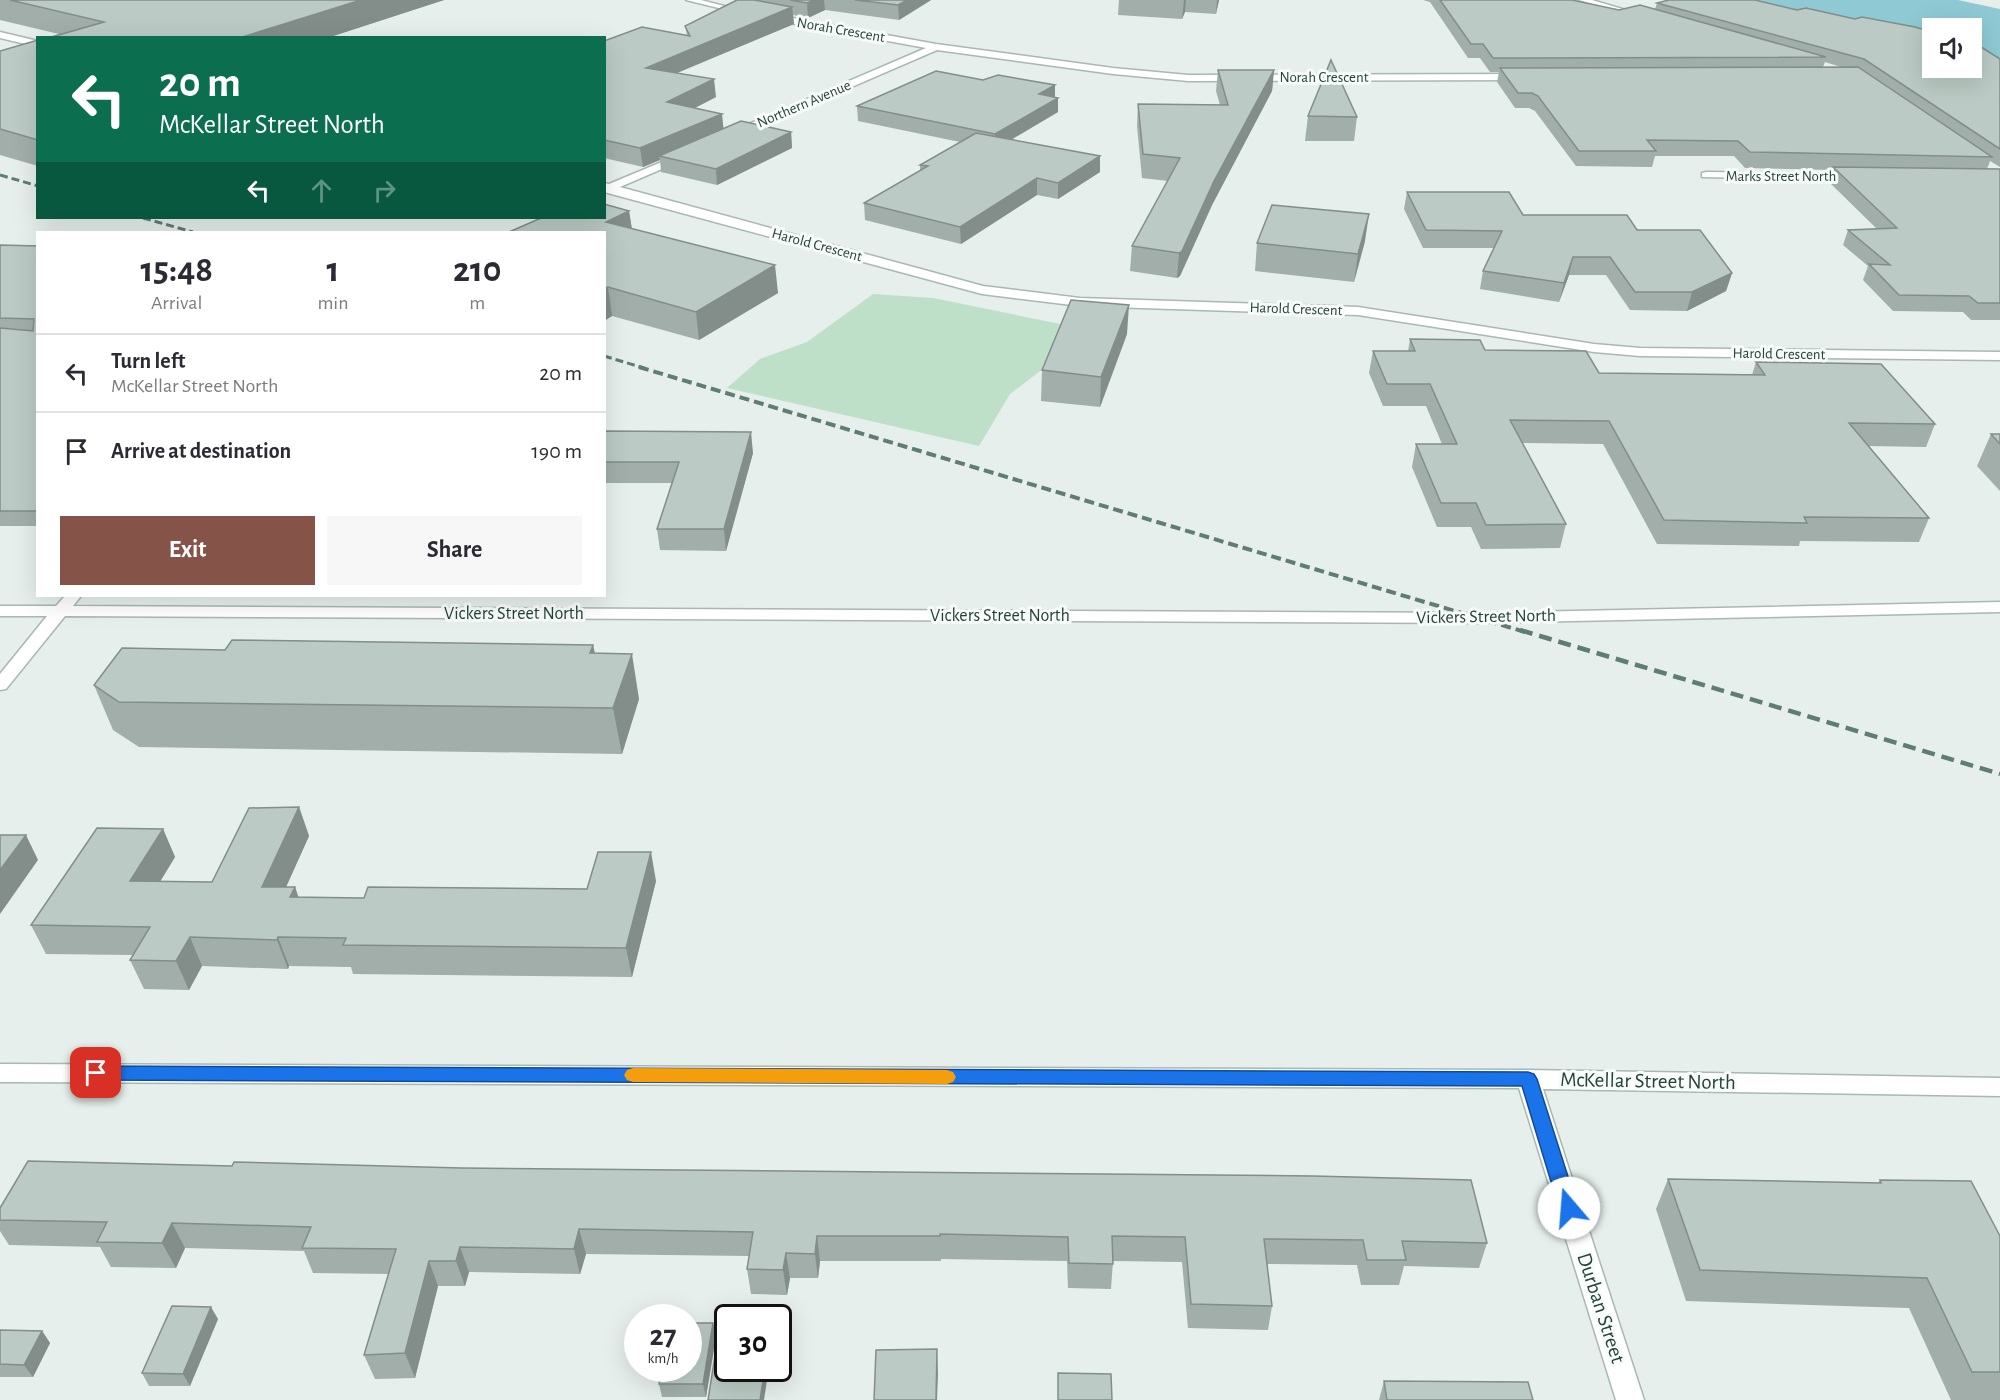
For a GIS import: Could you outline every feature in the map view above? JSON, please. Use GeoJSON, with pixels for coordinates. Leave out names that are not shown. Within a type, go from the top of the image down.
{"type":"FeatureCollection","features":[{"type":"Feature","properties":{"kind":"street"},"geometry":{"type":"LineString","coordinates":[[690,0],[752,14]]}},
{"type":"Feature","properties":{"kind":"street"},"geometry":{"type":"LineString","coordinates":[[1583,0],[1651,18]]}},
{"type":"Feature","properties":{"kind":"street","name":"Norah Crescent"},"geometry":{"type":"LineString","coordinates":[[764,16],[936,47],[1113,71],[1188,78],[1535,77]]}},
{"type":"Feature","properties":{"kind":"street"},"geometry":{"type":"LineString","coordinates":[[0,35],[36,44]]}},
{"type":"Feature","properties":{"kind":"street","name":"Northern Avenue"},"geometry":{"type":"LineString","coordinates":[[719,141],[936,47]]}},
{"type":"Feature","properties":{"kind":"street"},"geometry":{"type":"LineString","coordinates":[[606,188],[697,150]]}},
{"type":"Feature","properties":{"kind":"street","name":"Marks Street North"},"geometry":{"type":"LineString","coordinates":[[1706,175],[1871,177]]}},
{"type":"Feature","properties":{"kind":"street","name":"Harold Crescent"},"geometry":{"type":"LineString","coordinates":[[606,188],[993,291],[1080,302],[1358,311],[1594,348],[1640,352],[2000,356]]}},
{"type":"Feature","properties":{"kind":"street"},"geometry":{"type":"LineString","coordinates":[[0,685],[71,597]]}},
{"type":"Feature","properties":{"kind":"street","name":"Vickers Street North"},"geometry":{"type":"LineString","coordinates":[[0,611],[1479,618],[2000,608]]}},
{"type":"Feature","properties":{"kind":"street","name":"McKellar Street North"},"geometry":{"type":"LineString","coordinates":[[0,1072],[1528,1079],[2000,1087]]}},
{"type":"Feature","properties":{"kind":"street","name":"Durban Street"},"geometry":{"type":"LineString","coordinates":[[1528,1079],[1630,1400]]}},
{"type":"Feature","properties":{"kind":"green space"},"geometry":{"type":"Polygon","coordinates":[[[873,294],[933,298],[1080,328],[1082,339],[1010,394],[979,446],[727,388],[760,359],[807,342],[873,294]]]}},
{"type":"Feature","properties":{"kind":"water"},"geometry":{"type":"Polygon","coordinates":[[[1739,0],[1958,0],[2000,9],[2000,60],[1982,54],[1982,18],[1922,18],[1922,37],[1739,0]]]}},
{"type":"Feature","properties":{"kind":"building"},"geometry":{"type":"Polygon","coordinates":[[[10,0],[361,0],[245,36],[55,36],[104,22],[10,0]]]}},
{"type":"Feature","properties":{"kind":"building"},"geometry":{"type":"Polygon","coordinates":[[[737,0],[754,0],[792,7],[646,68],[714,79],[667,102],[722,114],[640,148],[606,140],[606,40],[642,27],[690,36],[685,26],[737,0]]]}},
{"type":"Feature","properties":{"kind":"building"},"geometry":{"type":"Polygon","coordinates":[[[790,0],[815,0],[807,3],[790,0]]]}},
{"type":"Feature","properties":{"kind":"building"},"geometry":{"type":"Polygon","coordinates":[[[855,0],[907,0],[898,5],[855,0]]]}},
{"type":"Feature","properties":{"kind":"building"},"geometry":{"type":"Polygon","coordinates":[[[1440,0],[1572,0],[1619,10],[1640,5],[1826,57],[1493,58],[1483,44],[1471,44],[1440,0]]]}},
{"type":"Feature","properties":{"kind":"building"},"geometry":{"type":"Polygon","coordinates":[[[1669,0],[1755,0],[1797,10],[1806,8],[1855,19],[1862,17],[1915,27],[1922,29],[1922,78],[1982,78],[1982,48],[2000,59],[2000,149],[1864,59],[1657,3],[1669,0]]]}},
{"type":"Feature","properties":{"kind":"building"},"geometry":{"type":"Polygon","coordinates":[[[36,41],[36,139],[0,129],[0,51],[36,41]]]}},
{"type":"Feature","properties":{"kind":"building"},"geometry":{"type":"Polygon","coordinates":[[[1331,60],[1357,117],[1308,116],[1331,60]]]}},
{"type":"Feature","properties":{"kind":"building"},"geometry":{"type":"Polygon","coordinates":[[[1858,67],[1992,157],[1750,152],[1738,141],[1647,140],[1656,151],[1579,151],[1538,96],[1532,93],[1518,93],[1500,68],[1858,67]]]}},
{"type":"Feature","properties":{"kind":"building"},"geometry":{"type":"Polygon","coordinates":[[[1218,70],[1274,70],[1214,181],[1182,251],[1179,253],[1132,246],[1180,158],[1143,154],[1138,104],[1228,105],[1218,70]]]}},
{"type":"Feature","properties":{"kind":"building"},"geometry":{"type":"Polygon","coordinates":[[[936,71],[983,80],[998,75],[1055,85],[1039,94],[1058,98],[995,134],[857,106],[936,71]]]}},
{"type":"Feature","properties":{"kind":"building"},"geometry":{"type":"Polygon","coordinates":[[[741,121],[791,132],[716,169],[659,156],[741,121]]]}},
{"type":"Feature","properties":{"kind":"building"},"geometry":{"type":"Polygon","coordinates":[[[976,133],[1100,156],[1058,183],[1037,178],[960,227],[864,203],[928,166],[920,165],[976,133]]]}},
{"type":"Feature","properties":{"kind":"building"},"geometry":{"type":"Polygon","coordinates":[[[1833,167],[2000,169],[2000,303],[1978,303],[1969,296],[1899,295],[1869,264],[1890,265],[1848,230],[1897,228],[1833,167]]]}},
{"type":"Feature","properties":{"kind":"building"},"geometry":{"type":"Polygon","coordinates":[[[1407,192],[1509,192],[1523,215],[1627,215],[1637,230],[1700,230],[1732,273],[1692,292],[1635,292],[1610,257],[1573,257],[1564,283],[1483,271],[1502,231],[1426,230],[1407,192]]]}},
{"type":"Feature","properties":{"kind":"building"},"geometry":{"type":"Polygon","coordinates":[[[606,205],[629,211],[606,222],[775,265],[696,312],[606,288],[606,231],[511,231],[539,219],[606,219],[606,205]]]}},
{"type":"Feature","properties":{"kind":"building"},"geometry":{"type":"Polygon","coordinates":[[[1272,205],[1369,214],[1358,254],[1257,243],[1272,205]]]}},
{"type":"Feature","properties":{"kind":"building"},"geometry":{"type":"Polygon","coordinates":[[[0,245],[36,246],[36,511],[0,511],[0,328],[33,331],[34,319],[0,318],[0,245]]]}},
{"type":"Feature","properties":{"kind":"building"},"geometry":{"type":"Polygon","coordinates":[[[1071,300],[1129,305],[1101,377],[1042,370],[1071,300]]]}},
{"type":"Feature","properties":{"kind":"building"},"geometry":{"type":"Polygon","coordinates":[[[1410,339],[1480,340],[1485,350],[1586,351],[1599,373],[1765,375],[1756,362],[1881,364],[1935,424],[1849,423],[1929,518],[1804,517],[1807,523],[1664,520],[1609,421],[1510,420],[1566,524],[1486,525],[1476,503],[1441,503],[1416,444],[1457,444],[1430,384],[1387,384],[1373,351],[1415,351],[1410,339]]]}},
{"type":"Feature","properties":{"kind":"building"},"geometry":{"type":"Polygon","coordinates":[[[606,431],[751,432],[724,529],[657,529],[679,462],[606,462],[606,431]]]}},
{"type":"Feature","properties":{"kind":"building"},"geometry":{"type":"Polygon","coordinates":[[[1991,434],[2000,434],[2000,444],[1991,434]]]}},
{"type":"Feature","properties":{"kind":"building"},"geometry":{"type":"Polygon","coordinates":[[[232,640],[593,645],[590,653],[632,654],[613,708],[119,702],[94,685],[122,648],[225,650],[232,640]]]}},
{"type":"Feature","properties":{"kind":"building"},"geometry":{"type":"Polygon","coordinates":[[[299,807],[262,887],[295,887],[290,897],[364,898],[368,887],[587,889],[598,852],[651,852],[626,948],[343,945],[346,938],[278,937],[277,940],[190,937],[176,961],[130,960],[150,927],[31,925],[97,828],[163,829],[130,881],[212,882],[249,808],[299,807]]]}},
{"type":"Feature","properties":{"kind":"building"},"geometry":{"type":"Polygon","coordinates":[[[0,835],[26,835],[0,870],[0,835]]]}},
{"type":"Feature","properties":{"kind":"building"},"geometry":{"type":"Polygon","coordinates":[[[28,1161],[232,1166],[234,1162],[461,1168],[1313,1176],[1471,1180],[1487,1243],[1402,1241],[1406,1260],[1367,1260],[1363,1240],[1264,1239],[1272,1306],[1191,1304],[1185,1237],[1112,1236],[1113,1264],[1069,1263],[1068,1237],[940,1234],[940,1236],[817,1236],[815,1254],[786,1253],[783,1270],[747,1269],[753,1232],[579,1229],[574,1249],[460,1247],[456,1261],[429,1261],[405,1353],[364,1355],[396,1249],[302,1248],[311,1227],[172,1223],[162,1243],[97,1242],[107,1222],[0,1220],[0,1208],[28,1161]]]}},
{"type":"Feature","properties":{"kind":"building"},"geometry":{"type":"Polygon","coordinates":[[[1668,1179],[1881,1183],[1880,1180],[1971,1181],[2000,1236],[2000,1372],[1972,1372],[1927,1278],[1700,1270],[1668,1179]]]}},
{"type":"Feature","properties":{"kind":"building"},"geometry":{"type":"Polygon","coordinates":[[[172,1306],[211,1307],[183,1374],[142,1373],[172,1306]]]}},
{"type":"Feature","properties":{"kind":"building"},"geometry":{"type":"Polygon","coordinates":[[[702,1323],[713,1323],[703,1384],[659,1384],[659,1382],[702,1382],[702,1323]]]}},
{"type":"Feature","properties":{"kind":"building"},"geometry":{"type":"Polygon","coordinates":[[[0,1330],[42,1331],[24,1365],[0,1364],[0,1330]]]}},
{"type":"Feature","properties":{"kind":"building"},"geometry":{"type":"Polygon","coordinates":[[[937,1349],[936,1400],[874,1400],[876,1350],[937,1349]]]}},
{"type":"Feature","properties":{"kind":"building"},"geometry":{"type":"Polygon","coordinates":[[[714,1362],[714,1382],[763,1382],[760,1400],[708,1400],[714,1362]]]}},
{"type":"Feature","properties":{"kind":"building"},"geometry":{"type":"Polygon","coordinates":[[[1058,1373],[1111,1374],[1112,1400],[1058,1400],[1058,1373]]]}},
{"type":"Feature","properties":{"kind":"building"},"geometry":{"type":"Polygon","coordinates":[[[1384,1381],[1528,1382],[1533,1400],[1387,1400],[1384,1381]]]}},
{"type":"Feature","properties":{"kind":"railway"},"geometry":{"type":"LineString","coordinates":[[0,175],[36,185]]}},
{"type":"Feature","properties":{"kind":"railway"},"geometry":{"type":"LineString","coordinates":[[147,219],[189,231]]}},
{"type":"Feature","properties":{"kind":"railway"},"geometry":{"type":"LineString","coordinates":[[606,357],[644,368]]}},
{"type":"Feature","properties":{"kind":"railway"},"geometry":{"type":"LineString","coordinates":[[639,367],[1525,632]]}},
{"type":"Feature","properties":{"kind":"railway"},"geometry":{"type":"LineString","coordinates":[[1520,630],[2000,774]]}},
{"type":"Feature","properties":{"kind":"slow traffic"},"geometry":{"type":"LineString","coordinates":[[633,1075],[947,1077]]}},
{"type":"Feature","properties":{"kind":"route"},"geometry":{"type":"LineString","coordinates":[[96,1073],[1528,1079],[1569,1208]]}}]}
